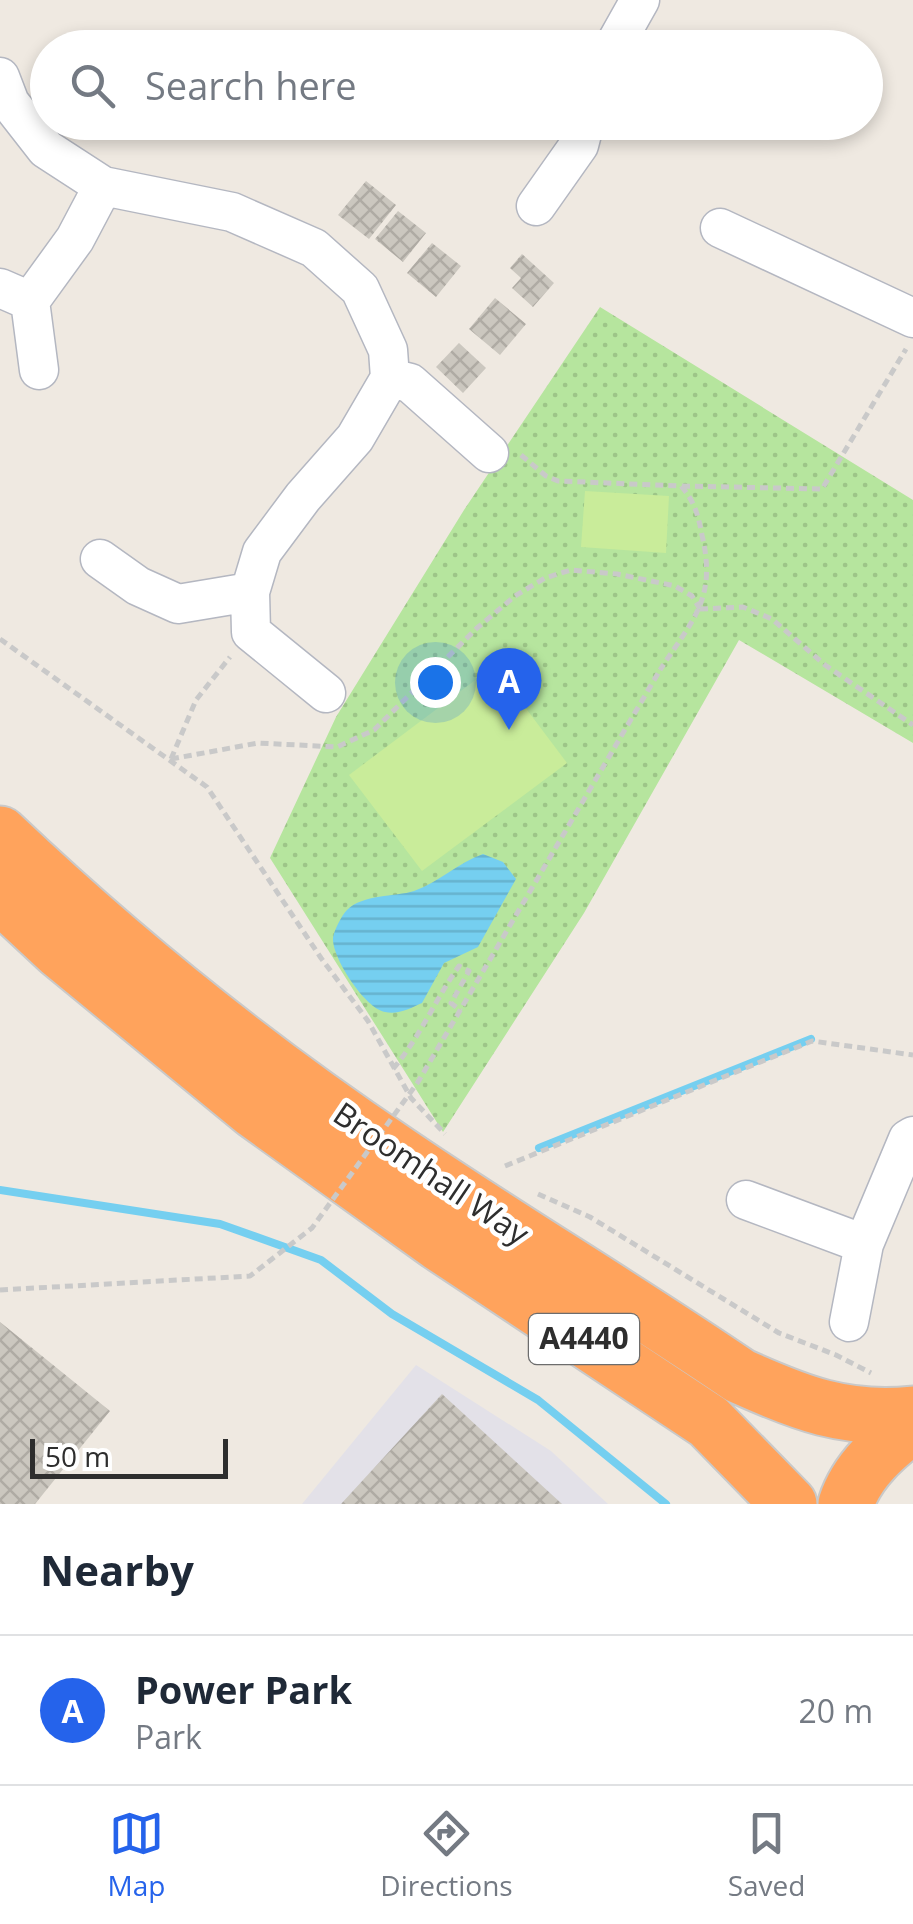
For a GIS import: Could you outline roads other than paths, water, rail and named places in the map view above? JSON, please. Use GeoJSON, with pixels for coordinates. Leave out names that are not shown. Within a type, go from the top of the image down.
{"type":"FeatureCollection","features":[{"type":"Feature","properties":{"kind":"highway","name":"Broomhall Way"},"geometry":{"type":"LineString","coordinates":[[0,834],[57,888],[284,1073],[395,1152],[740,1376],[832,1412],[913,1414]]}},
{"type":"Feature","properties":{"kind":"highway","name":"Broomhall Way"},"geometry":{"type":"LineString","coordinates":[[0,895],[59,950],[256,1111],[440,1242],[708,1422],[789,1504]]}},
{"type":"Feature","properties":{"kind":"highway"},"geometry":{"type":"LineString","coordinates":[[846,1504],[863,1471],[879,1452],[913,1425]]}},
{"type":"Feature","properties":{"kind":"street"},"geometry":{"type":"LineString","coordinates":[[623,30],[640,0]]}},
{"type":"Feature","properties":{"kind":"street"},"geometry":{"type":"LineString","coordinates":[[0,77],[10,103],[30,129]]}},
{"type":"Feature","properties":{"kind":"street"},"geometry":{"type":"LineString","coordinates":[[39,140],[46,149],[103,186],[232,212],[314,248],[360,289],[388,350],[390,378],[355,438],[262,552],[250,592],[251,632],[326,693]]}},
{"type":"Feature","properties":{"kind":"street"},"geometry":{"type":"LineString","coordinates":[[536,206],[580,140]]}},
{"type":"Feature","properties":{"kind":"street"},"geometry":{"type":"LineString","coordinates":[[39,370],[15,294],[75,239],[103,186]]}},
{"type":"Feature","properties":{"kind":"street"},"geometry":{"type":"LineString","coordinates":[[720,228],[913,318]]}},
{"type":"Feature","properties":{"kind":"street"},"geometry":{"type":"LineString","coordinates":[[390,378],[410,382],[488,453]]}},
{"type":"Feature","properties":{"kind":"street"},"geometry":{"type":"LineString","coordinates":[[100,559],[138,586],[178,604],[250,592]]}},
{"type":"Feature","properties":{"kind":"street"},"geometry":{"type":"LineString","coordinates":[[842,1339],[864,1244],[908,1139],[913,1136]]}},
{"type":"Feature","properties":{"kind":"street"},"geometry":{"type":"LineString","coordinates":[[746,1200],[864,1244]]}},
{"type":"Feature","properties":{"kind":"water"},"geometry":{"type":"Polygon","coordinates":[[[483,854],[503,862],[516,879],[478,947],[444,963],[422,1003],[395,1013],[368,1002],[351,981],[334,947],[333,938],[343,915],[362,901],[423,887],[483,854]]]}},
{"type":"Feature","properties":{"kind":"waterway"},"geometry":{"type":"LineString","coordinates":[[539,1148],[811,1039]]}},
{"type":"Feature","properties":{"kind":"waterway"},"geometry":{"type":"LineString","coordinates":[[0,1190],[220,1224],[321,1260],[392,1314],[538,1400],[666,1504]]}},
{"type":"Feature","properties":{"kind":"place","name":"Power Park"},"geometry":{"type":"Point","coordinates":[509,730]}}]}
